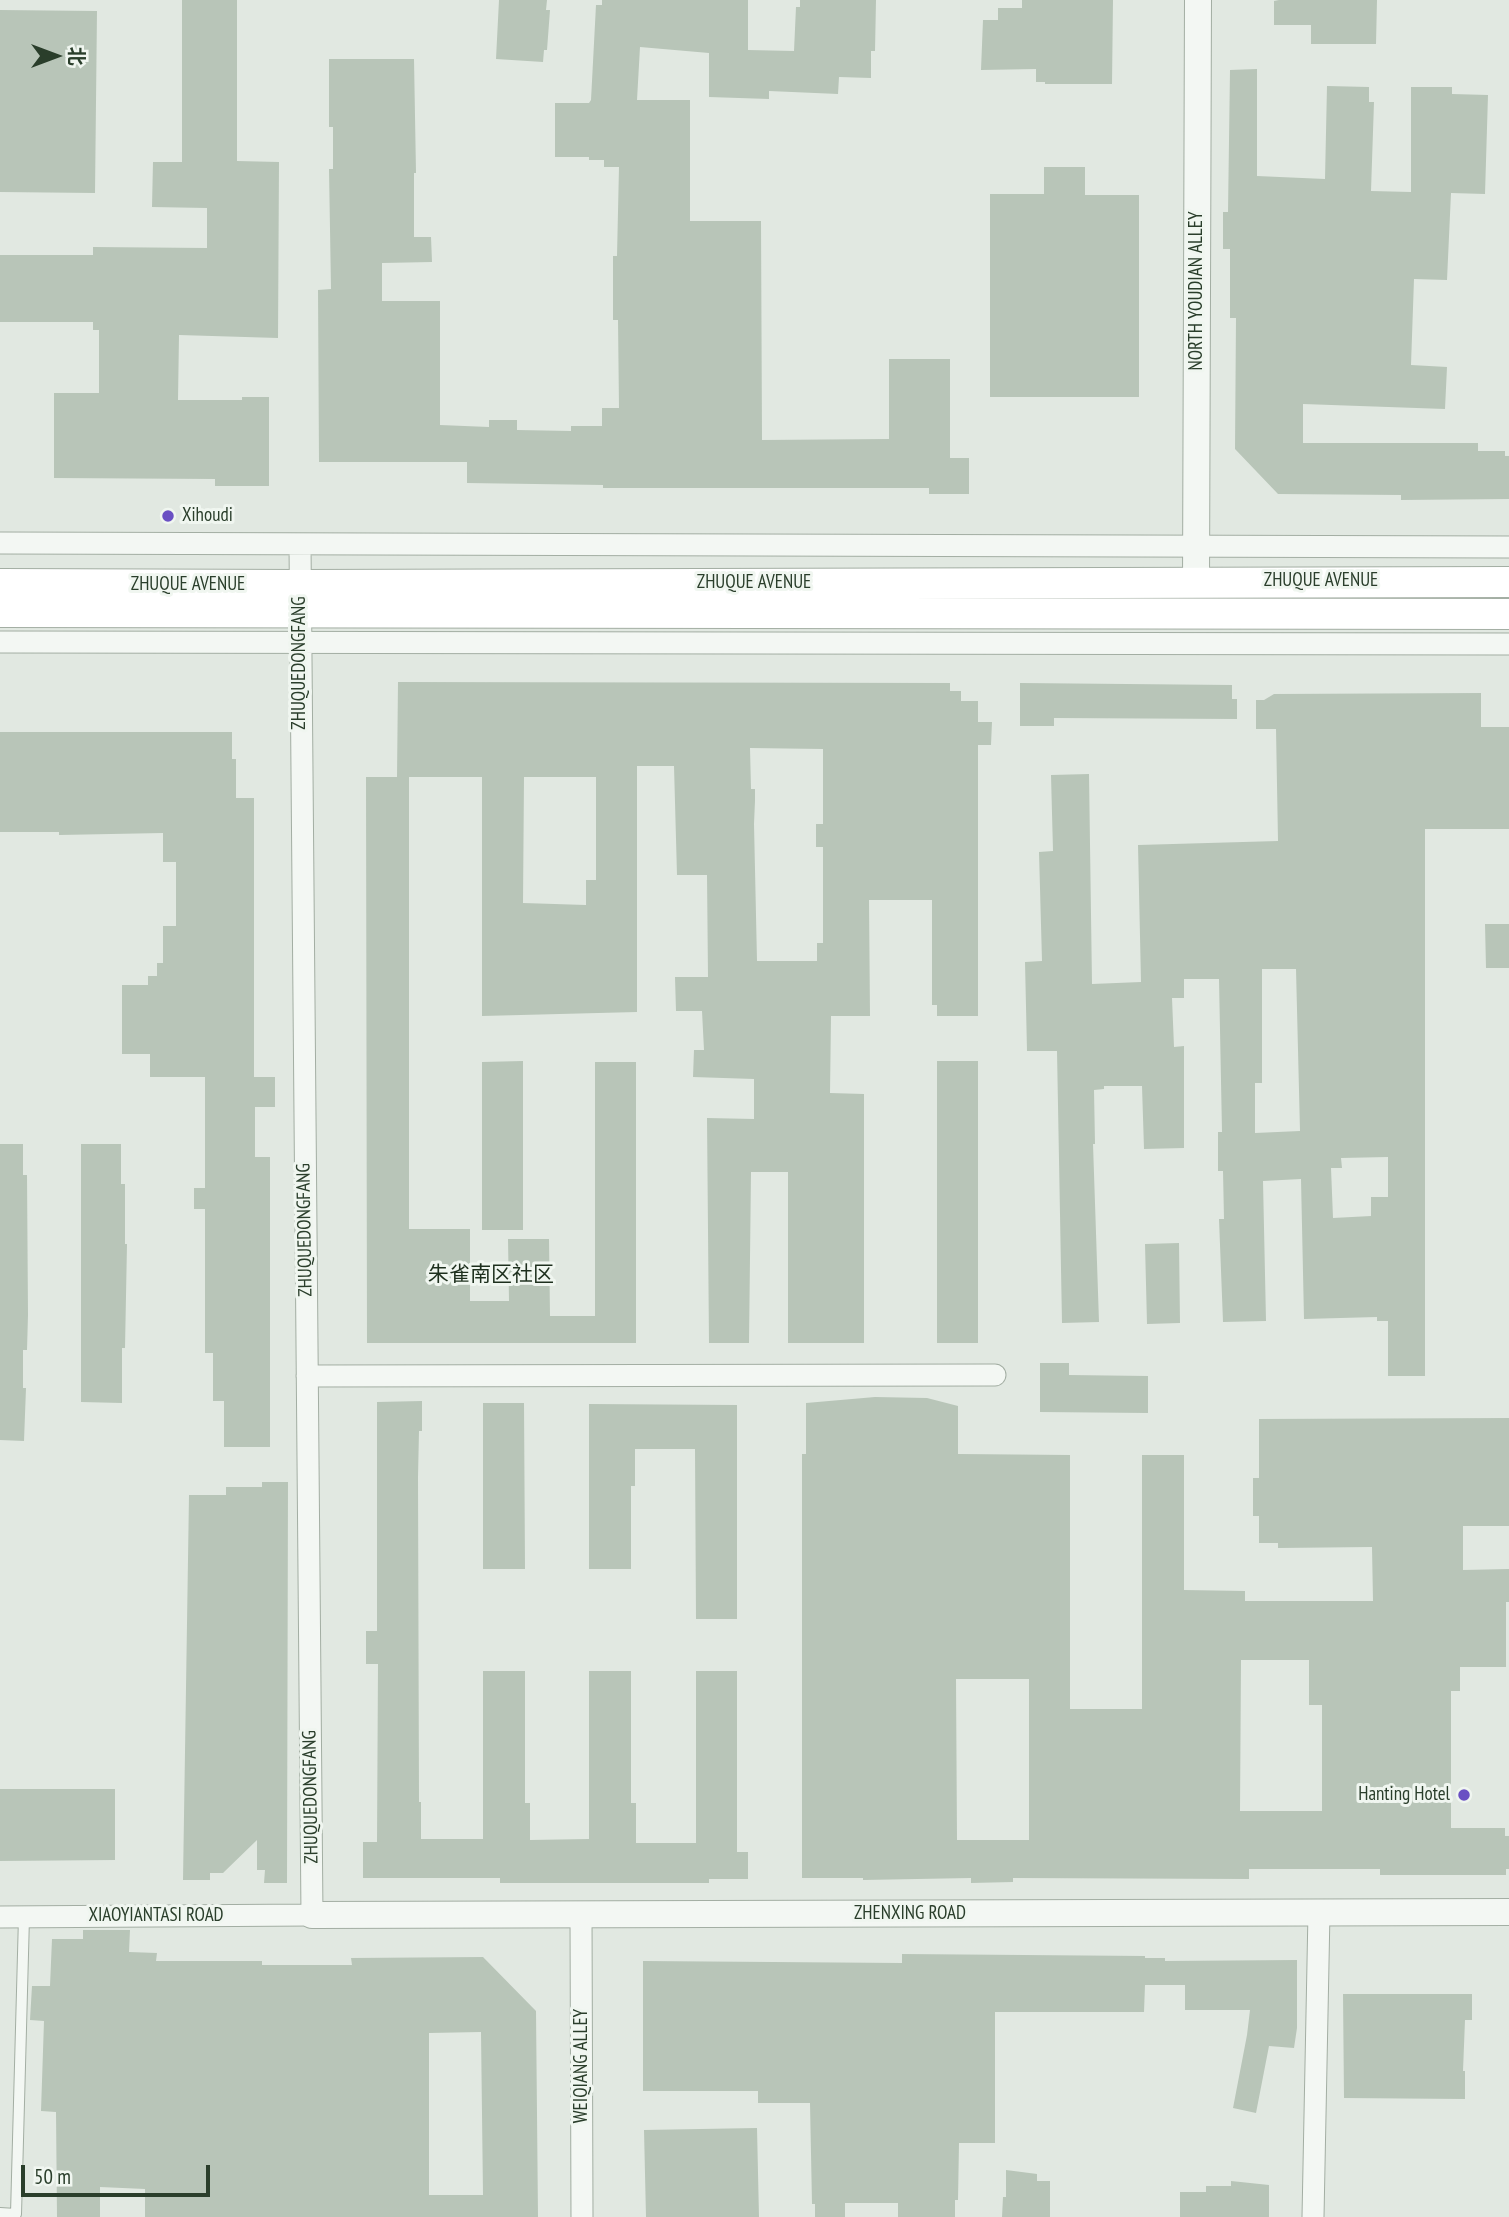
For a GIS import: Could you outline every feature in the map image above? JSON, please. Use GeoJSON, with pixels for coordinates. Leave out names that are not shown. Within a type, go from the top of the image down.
{"type":"FeatureCollection","features":[{"type":"Feature","properties":{"kind":"main road","name":"ZHUQUE AVENUE"},"geometry":{"type":"LineString","coordinates":[[0,612],[300,599],[1196,581],[1509,582]]}},
{"type":"Feature","properties":{"kind":"main road","name":"ZHUQUE AVENUE"},"geometry":{"type":"LineString","coordinates":[[0,584],[300,599],[1509,614]]}},
{"type":"Feature","properties":{"kind":"street","name":"NORTH YOUDIAN ALLEY"},"geometry":{"type":"LineString","coordinates":[[1196,581],[1198,0]]}},
{"type":"Feature","properties":{"kind":"street"},"geometry":{"type":"LineString","coordinates":[[0,543],[1509,547]]}},
{"type":"Feature","properties":{"kind":"street","name":"ZHUQUEDONGFANG"},"geometry":{"type":"LineString","coordinates":[[300,544],[312,1915]]}},
{"type":"Feature","properties":{"kind":"street"},"geometry":{"type":"LineString","coordinates":[[0,642],[1509,644]]}},
{"type":"Feature","properties":{"kind":"street"},"geometry":{"type":"LineString","coordinates":[[307,1376],[995,1375]]}},
{"type":"Feature","properties":{"kind":"street"},"geometry":{"type":"LineString","coordinates":[[1313,2217],[1319,1912]]}},
{"type":"Feature","properties":{"kind":"street","name":"ZHENXING ROAD"},"geometry":{"type":"LineString","coordinates":[[312,1915],[1509,1912]]}},
{"type":"Feature","properties":{"kind":"street","name":"XIAOYIANTASI ROAD"},"geometry":{"type":"LineString","coordinates":[[0,1917],[312,1915]]}},
{"type":"Feature","properties":{"kind":"street","name":"WEIQIANG ALLEY"},"geometry":{"type":"LineString","coordinates":[[581,1915],[582,2217]]}},
{"type":"Feature","properties":{"kind":"lane"},"geometry":{"type":"LineString","coordinates":[[0,2213],[16,2214],[24,1917]]}},
{"type":"Feature","properties":{"kind":"building"},"geometry":{"type":"Polygon","coordinates":[[[182,0],[237,0],[237,161],[279,162],[278,338],[179,335],[178,400],[242,400],[242,397],[269,397],[269,486],[215,486],[215,479],[54,478],[54,393],[99,393],[99,330],[93,330],[93,322],[0,322],[0,255],[93,255],[93,247],[207,248],[207,208],[152,207],[153,162],[182,162],[182,0]]]}},
{"type":"Feature","properties":{"kind":"building"},"geometry":{"type":"Polygon","coordinates":[[[499,0],[547,0],[546,10],[550,10],[547,50],[544,50],[543,62],[496,59],[499,0]]]}},
{"type":"Feature","properties":{"kind":"building"},"geometry":{"type":"Polygon","coordinates":[[[602,0],[748,0],[748,50],[794,51],[796,7],[800,7],[800,0],[876,0],[875,51],[871,51],[871,78],[839,77],[838,94],[769,91],[769,99],[709,97],[709,53],[640,47],[637,100],[690,100],[690,221],[761,221],[762,440],[889,439],[889,359],[950,359],[950,458],[969,458],[969,494],[929,494],[929,488],[603,488],[603,485],[467,483],[467,462],[319,462],[318,290],[331,289],[329,169],[333,169],[333,127],[329,127],[329,59],[414,59],[414,237],[431,237],[432,262],[382,263],[382,301],[440,301],[440,425],[489,427],[489,420],[517,420],[517,430],[571,431],[571,426],[602,426],[602,408],[619,408],[618,320],[613,320],[613,256],[617,256],[619,167],[604,167],[604,160],[589,160],[589,157],[555,157],[555,103],[589,103],[591,100],[596,5],[602,5],[602,0]]]}},
{"type":"Feature","properties":{"kind":"building"},"geometry":{"type":"Polygon","coordinates":[[[1022,0],[1113,0],[1112,84],[1045,84],[1036,82],[1036,69],[981,70],[983,20],[998,20],[998,8],[1022,8],[1022,0]]]}},
{"type":"Feature","properties":{"kind":"building"},"geometry":{"type":"Polygon","coordinates":[[[1377,0],[1376,44],[1311,44],[1311,25],[1274,25],[1274,1],[1377,0]]]}},
{"type":"Feature","properties":{"kind":"building"},"geometry":{"type":"Polygon","coordinates":[[[0,10],[97,11],[95,193],[0,192],[0,10]]]}},
{"type":"Feature","properties":{"kind":"building"},"geometry":{"type":"Polygon","coordinates":[[[1257,69],[1257,176],[1325,179],[1327,86],[1369,87],[1369,102],[1374,102],[1371,191],[1411,192],[1411,87],[1452,87],[1452,94],[1488,95],[1485,194],[1451,193],[1447,280],[1414,279],[1411,365],[1447,367],[1445,409],[1303,404],[1303,443],[1478,443],[1478,451],[1505,451],[1505,456],[1509,456],[1509,499],[1401,500],[1401,495],[1278,494],[1235,449],[1236,318],[1230,318],[1230,249],[1223,249],[1223,212],[1228,212],[1230,70],[1257,69]]]}},
{"type":"Feature","properties":{"kind":"building"},"geometry":{"type":"Polygon","coordinates":[[[1044,167],[1085,167],[1085,195],[1139,195],[1139,397],[990,397],[990,194],[1044,194],[1044,167]]]}},
{"type":"Feature","properties":{"kind":"building"},"geometry":{"type":"Polygon","coordinates":[[[398,682],[950,683],[950,691],[961,691],[961,701],[978,701],[978,722],[992,722],[991,745],[978,745],[978,1016],[937,1016],[937,1005],[932,1005],[932,900],[869,900],[870,1016],[831,1016],[830,1093],[864,1094],[864,1343],[788,1343],[788,1172],[751,1172],[749,1343],[709,1343],[707,1118],[754,1119],[754,1079],[693,1077],[694,1050],[704,1050],[702,1011],[676,1011],[675,977],[708,977],[707,875],[677,875],[674,766],[637,766],[637,1012],[482,1016],[482,777],[409,777],[409,1229],[470,1229],[470,1301],[509,1301],[508,1239],[549,1239],[550,1316],[595,1316],[595,1062],[636,1062],[636,1343],[367,1343],[366,777],[397,777],[398,682]],[[750,748],[751,789],[755,789],[757,961],[817,961],[817,943],[823,943],[823,847],[816,847],[816,824],[823,824],[823,749],[750,748]],[[524,777],[523,903],[586,905],[586,880],[596,880],[596,777],[524,777]]]}},
{"type":"Feature","properties":{"kind":"building"},"geometry":{"type":"Polygon","coordinates":[[[1020,683],[1232,685],[1232,699],[1237,699],[1237,719],[1054,718],[1054,726],[1020,726],[1020,683]]]}},
{"type":"Feature","properties":{"kind":"building"},"geometry":{"type":"Polygon","coordinates":[[[1481,693],[1481,727],[1509,727],[1509,829],[1425,829],[1425,1376],[1388,1376],[1388,1321],[1377,1321],[1377,1317],[1304,1319],[1301,1179],[1263,1181],[1266,1321],[1223,1322],[1219,1219],[1224,1219],[1223,1171],[1218,1171],[1218,1132],[1222,1132],[1219,979],[1184,979],[1184,998],[1172,998],[1174,1047],[1184,1046],[1184,1148],[1144,1149],[1142,1086],[1104,1086],[1104,1089],[1094,1090],[1093,1144],[1099,1322],[1062,1323],[1057,1051],[1027,1051],[1025,962],[1042,961],[1039,852],[1053,851],[1051,775],[1089,774],[1092,984],[1141,982],[1138,845],[1278,841],[1276,729],[1256,729],[1256,700],[1264,700],[1274,694],[1481,693]],[[1262,969],[1262,1083],[1255,1083],[1255,1133],[1300,1131],[1296,969],[1262,969]],[[1388,1157],[1341,1158],[1342,1168],[1331,1168],[1333,1218],[1371,1216],[1371,1197],[1388,1197],[1388,1157]]]}},
{"type":"Feature","properties":{"kind":"building"},"geometry":{"type":"Polygon","coordinates":[[[0,732],[232,732],[232,759],[236,759],[236,798],[254,798],[254,1077],[275,1077],[275,1107],[255,1107],[255,1157],[270,1157],[270,1447],[224,1447],[224,1401],[213,1401],[213,1353],[205,1353],[205,1209],[194,1209],[194,1188],[205,1188],[205,1077],[150,1077],[150,1054],[122,1054],[122,985],[148,985],[148,976],[157,976],[157,963],[163,963],[163,926],[176,926],[176,862],[163,862],[163,833],[59,835],[59,832],[0,832],[0,732]]]}},
{"type":"Feature","properties":{"kind":"building"},"geometry":{"type":"Polygon","coordinates":[[[1485,924],[1509,924],[1509,968],[1486,968],[1485,924]]]}},
{"type":"Feature","properties":{"kind":"building"},"geometry":{"type":"Polygon","coordinates":[[[523,1061],[523,1230],[482,1230],[482,1062],[523,1061]]]}},
{"type":"Feature","properties":{"kind":"building"},"geometry":{"type":"Polygon","coordinates":[[[937,1061],[978,1061],[978,1343],[937,1343],[937,1061]]]}},
{"type":"Feature","properties":{"kind":"building"},"geometry":{"type":"Polygon","coordinates":[[[0,1144],[23,1144],[23,1175],[27,1175],[28,1315],[27,1350],[23,1350],[23,1388],[26,1388],[24,1441],[0,1440],[0,1144]]]}},
{"type":"Feature","properties":{"kind":"building"},"geometry":{"type":"Polygon","coordinates":[[[81,1144],[121,1144],[121,1184],[125,1184],[127,1244],[122,1403],[81,1402],[81,1144]]]}},
{"type":"Feature","properties":{"kind":"building"},"geometry":{"type":"Polygon","coordinates":[[[1179,1243],[1180,1323],[1147,1324],[1145,1244],[1179,1243]]]}},
{"type":"Feature","properties":{"kind":"building"},"geometry":{"type":"Polygon","coordinates":[[[1040,1363],[1069,1363],[1069,1375],[1148,1376],[1148,1413],[1040,1412],[1040,1363]]]}},
{"type":"Feature","properties":{"kind":"building"},"geometry":{"type":"Polygon","coordinates":[[[875,1397],[927,1398],[958,1406],[958,1454],[1070,1455],[1070,1709],[1142,1709],[1142,1455],[1184,1455],[1184,1590],[1245,1591],[1245,1601],[1373,1601],[1372,1547],[1278,1548],[1278,1543],[1259,1543],[1259,1516],[1253,1516],[1253,1478],[1259,1478],[1259,1419],[1509,1418],[1509,1526],[1463,1526],[1463,1570],[1509,1569],[1506,1667],[1460,1667],[1460,1691],[1451,1691],[1451,1828],[1505,1828],[1505,1836],[1509,1836],[1509,1869],[1506,1869],[1506,1875],[1380,1875],[1380,1869],[1249,1869],[1249,1879],[1013,1878],[1013,1882],[971,1883],[971,1878],[802,1878],[802,1454],[806,1454],[806,1403],[875,1397]],[[1241,1660],[1240,1811],[1322,1811],[1322,1705],[1309,1705],[1309,1660],[1241,1660]],[[956,1679],[957,1840],[1029,1840],[1029,1679],[956,1679]]]}},
{"type":"Feature","properties":{"kind":"building"},"geometry":{"type":"Polygon","coordinates":[[[422,1401],[418,1477],[421,1839],[483,1839],[483,1671],[525,1671],[525,1803],[530,1803],[530,1840],[589,1839],[589,1671],[631,1671],[631,1803],[636,1803],[636,1843],[696,1843],[696,1671],[737,1671],[737,1852],[748,1852],[748,1879],[709,1879],[709,1883],[500,1883],[500,1878],[363,1878],[363,1842],[377,1842],[378,1664],[366,1664],[366,1631],[377,1631],[377,1402],[422,1401]]]}},
{"type":"Feature","properties":{"kind":"building"},"geometry":{"type":"Polygon","coordinates":[[[483,1403],[524,1403],[525,1569],[483,1569],[483,1403]]]}},
{"type":"Feature","properties":{"kind":"building"},"geometry":{"type":"Polygon","coordinates":[[[589,1404],[737,1405],[737,1619],[696,1619],[695,1449],[635,1449],[635,1486],[631,1486],[631,1569],[589,1569],[589,1404]]]}},
{"type":"Feature","properties":{"kind":"building"},"geometry":{"type":"Polygon","coordinates":[[[262,1482],[288,1482],[287,1883],[264,1883],[265,1870],[257,1870],[257,1840],[223,1873],[210,1873],[210,1880],[183,1880],[189,1495],[226,1495],[226,1487],[262,1487],[262,1482]]]}},
{"type":"Feature","properties":{"kind":"building"},"geometry":{"type":"Polygon","coordinates":[[[0,1789],[115,1789],[115,1860],[0,1861],[0,1789]]]}},
{"type":"Feature","properties":{"kind":"building"},"geometry":{"type":"Polygon","coordinates":[[[83,1930],[130,1930],[129,1952],[157,1953],[156,1961],[262,1961],[262,1965],[352,1965],[351,1958],[483,1957],[536,2011],[538,2217],[145,2217],[145,2189],[100,2187],[100,2217],[57,2217],[56,2112],[41,2111],[44,2021],[30,2020],[32,1986],[50,1986],[52,1939],[83,1939],[83,1930]],[[481,2032],[429,2033],[429,2195],[483,2195],[481,2032]]]}},
{"type":"Feature","properties":{"kind":"building"},"geometry":{"type":"Polygon","coordinates":[[[902,1954],[1145,1956],[1165,1958],[1165,1961],[1297,1960],[1297,2028],[1294,2048],[1269,2046],[1256,2113],[1233,2108],[1250,2010],[1185,2010],[1185,1985],[1145,1985],[1144,2012],[995,2012],[995,2143],[959,2143],[955,2217],[898,2217],[898,2203],[845,2203],[845,2217],[815,2217],[815,2204],[812,2204],[810,2103],[758,2103],[758,2091],[643,2091],[643,1961],[902,1963],[902,1954]]]}},
{"type":"Feature","properties":{"kind":"building"},"geometry":{"type":"Polygon","coordinates":[[[1343,1994],[1472,1994],[1472,2020],[1465,2020],[1465,2099],[1344,2098],[1343,1994]]]}},
{"type":"Feature","properties":{"kind":"building"},"geometry":{"type":"Polygon","coordinates":[[[757,2128],[759,2217],[646,2217],[644,2130],[757,2128]]]}},
{"type":"Feature","properties":{"kind":"building"},"geometry":{"type":"Polygon","coordinates":[[[1006,2170],[1037,2174],[1037,2181],[1050,2181],[1050,2217],[1002,2217],[1003,2197],[1006,2197],[1006,2170]]]}},
{"type":"Feature","properties":{"kind":"building"},"geometry":{"type":"Polygon","coordinates":[[[1231,2181],[1269,2185],[1269,2217],[1180,2217],[1180,2192],[1206,2192],[1206,2186],[1231,2186],[1231,2181]]]}},
{"type":"Feature","properties":{"kind":"place","name":"Xihoudi"},"geometry":{"type":"Point","coordinates":[168,516]}},
{"type":"Feature","properties":{"kind":"place","name":"Hanting Hotel"},"geometry":{"type":"Point","coordinates":[1464,1795]}},
{"type":"Feature","properties":{"kind":"district","name":"朱雀南区社区"},"geometry":{"type":"Point","coordinates":[491,1275]}}]}
